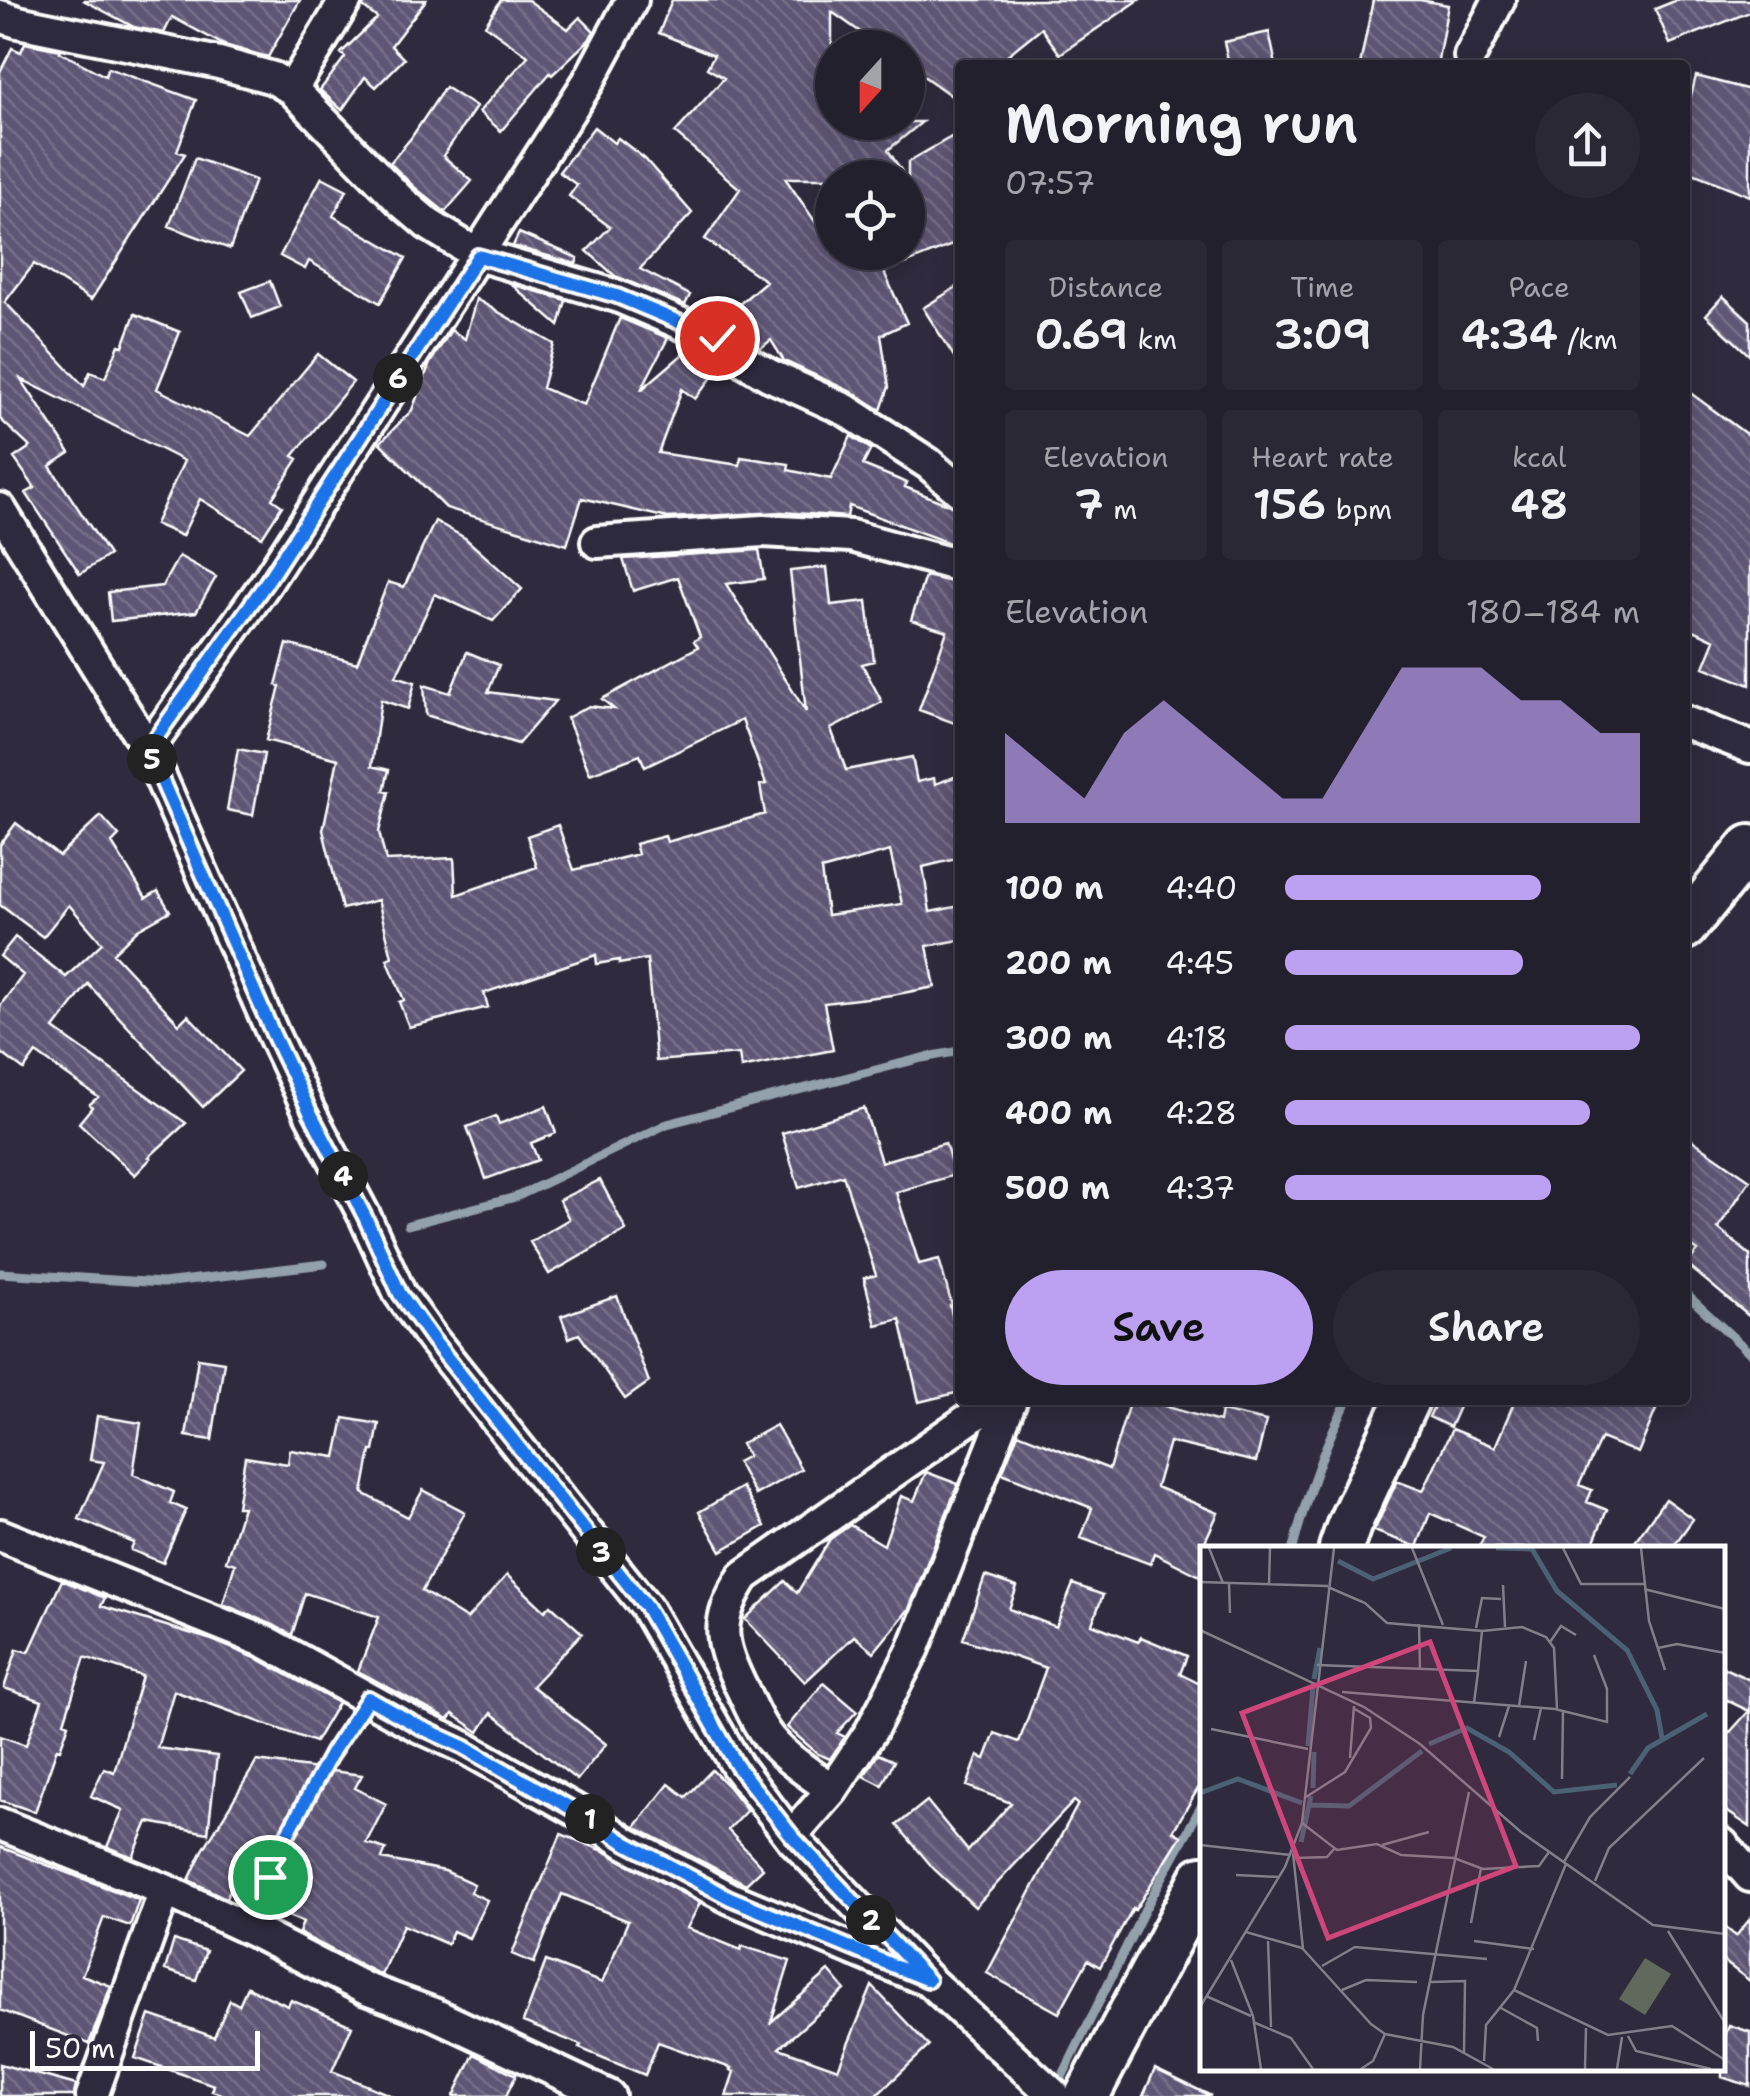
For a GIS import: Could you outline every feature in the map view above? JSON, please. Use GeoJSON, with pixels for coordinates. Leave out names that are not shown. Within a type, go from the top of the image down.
{"type":"FeatureCollection","features":[{"type":"Feature","properties":{"kind":"street"},"geometry":{"type":"LineString","coordinates":[[292,89],[346,0]]}},
{"type":"Feature","properties":{"kind":"street"},"geometry":{"type":"LineString","coordinates":[[148,749],[266,583],[478,256],[588,82],[632,0]]}},
{"type":"Feature","properties":{"kind":"street"},"geometry":{"type":"LineString","coordinates":[[1470,56],[1499,0]]}},
{"type":"Feature","properties":{"kind":"street"},"geometry":{"type":"LineString","coordinates":[[0,16],[273,78],[292,89],[400,200],[428,224],[478,256],[617,296],[717,338],[757,368],[860,418],[929,464],[955,487]]}},
{"type":"Feature","properties":{"kind":"street"},"geometry":{"type":"LineString","coordinates":[[0,509],[148,749],[273,1034],[400,1294],[646,1607],[737,1766],[792,1836],[928,1980],[1056,2096]]}},
{"type":"Feature","properties":{"kind":"street"},"geometry":{"type":"LineString","coordinates":[[598,542],[763,531],[852,536],[955,565]]}},
{"type":"Feature","properties":{"kind":"street"},"geometry":{"type":"LineString","coordinates":[[1690,724],[1750,747]]}},
{"type":"Feature","properties":{"kind":"street"},"geometry":{"type":"LineString","coordinates":[[1690,921],[1750,847]]}},
{"type":"Feature","properties":{"kind":"street"},"geometry":{"type":"LineString","coordinates":[[832,1790],[763,1732],[726,1657],[722,1632],[728,1600],[744,1576],[989,1405]]}},
{"type":"Feature","properties":{"kind":"street"},"geometry":{"type":"LineString","coordinates":[[792,1836],[832,1790],[871,1731],[914,1648],[1008,1405]]}},
{"type":"Feature","properties":{"kind":"street"},"geometry":{"type":"LineString","coordinates":[[1342,1546],[1405,1405]]}},
{"type":"Feature","properties":{"kind":"street"},"geometry":{"type":"LineString","coordinates":[[0,1534],[266,1642],[464,1747],[626,1843],[730,1898],[928,1980]]}},
{"type":"Feature","properties":{"kind":"street"},"geometry":{"type":"LineString","coordinates":[[0,1824],[165,1890],[366,1989],[434,2014],[609,2096]]}},
{"type":"Feature","properties":{"kind":"street"},"geometry":{"type":"LineString","coordinates":[[1725,1847],[1750,1876]]}},
{"type":"Feature","properties":{"kind":"street"},"geometry":{"type":"LineString","coordinates":[[1087,2096],[1200,1882]]}},
{"type":"Feature","properties":{"kind":"street"},"geometry":{"type":"LineString","coordinates":[[92,2096],[165,1890]]}},
{"type":"Feature","properties":{"kind":"path"},"geometry":{"type":"LineString","coordinates":[[255,1932],[287,1835],[332,1752],[368,1698]]}},
{"type":"Feature","properties":{"kind":"building"},"geometry":{"type":"Polygon","coordinates":[[[83,0],[300,0],[268,57],[224,45],[172,17],[164,33],[134,27],[83,0]]]}},
{"type":"Feature","properties":{"kind":"building"},"geometry":{"type":"Polygon","coordinates":[[[365,0],[426,0],[391,46],[404,59],[376,87],[365,77],[342,110],[320,90],[345,57],[341,53],[377,18],[363,7],[365,0]]]}},
{"type":"Feature","properties":{"kind":"building"},"geometry":{"type":"Polygon","coordinates":[[[501,0],[528,0],[568,29],[580,17],[594,31],[589,40],[550,73],[501,131],[479,112],[528,56],[485,25],[501,0]]]}},
{"type":"Feature","properties":{"kind":"building"},"geometry":{"type":"Polygon","coordinates":[[[672,0],[1139,0],[1060,54],[1041,28],[1001,60],[955,60],[955,98],[925,77],[925,30],[858,30],[832,12],[832,30],[815,30],[815,140],[900,140],[888,150],[894,160],[815,160],[815,178],[785,178],[815,221],[815,270],[889,270],[884,272],[907,323],[881,335],[889,387],[881,410],[784,361],[771,340],[761,348],[721,320],[766,281],[705,239],[740,189],[675,133],[724,78],[707,68],[714,55],[659,33],[672,0]]]}},
{"type":"Feature","properties":{"kind":"building"},"geometry":{"type":"Polygon","coordinates":[[[1373,0],[1420,0],[1448,5],[1438,60],[1361,60],[1373,0]]]}},
{"type":"Feature","properties":{"kind":"building"},"geometry":{"type":"Polygon","coordinates":[[[1677,0],[1750,0],[1750,12],[1670,44],[1655,9],[1677,0]]]}},
{"type":"Feature","properties":{"kind":"building"},"geometry":{"type":"Polygon","coordinates":[[[1269,32],[1275,60],[1228,60],[1224,42],[1269,32]]]}},
{"type":"Feature","properties":{"kind":"building"},"geometry":{"type":"Polygon","coordinates":[[[25,43],[61,50],[105,76],[108,68],[196,100],[177,151],[185,154],[91,300],[34,264],[5,302],[84,386],[90,372],[105,378],[135,314],[180,332],[157,389],[250,436],[318,354],[353,382],[293,456],[298,459],[272,499],[282,506],[262,537],[200,499],[182,536],[155,524],[184,461],[21,379],[70,453],[50,466],[109,555],[80,574],[26,493],[35,488],[14,458],[30,447],[0,419],[0,72],[12,48],[21,52],[25,43]]]}},
{"type":"Feature","properties":{"kind":"building"},"geometry":{"type":"Polygon","coordinates":[[[1696,76],[1750,90],[1750,196],[1690,172],[1690,99],[1696,76]]]}},
{"type":"Feature","properties":{"kind":"building"},"geometry":{"type":"Polygon","coordinates":[[[445,87],[476,107],[443,156],[472,181],[445,212],[390,163],[445,87]]]}},
{"type":"Feature","properties":{"kind":"building"},"geometry":{"type":"Polygon","coordinates":[[[594,127],[614,143],[618,138],[645,159],[692,213],[640,269],[690,295],[685,305],[615,276],[587,251],[610,227],[569,196],[577,185],[559,172],[594,127]]]}},
{"type":"Feature","properties":{"kind":"building"},"geometry":{"type":"Polygon","coordinates":[[[955,135],[955,244],[925,256],[925,160],[911,160],[955,135]]]}},
{"type":"Feature","properties":{"kind":"building"},"geometry":{"type":"Polygon","coordinates":[[[195,158],[255,180],[230,249],[169,226],[195,158]]]}},
{"type":"Feature","properties":{"kind":"building"},"geometry":{"type":"Polygon","coordinates":[[[322,177],[347,190],[333,216],[406,258],[380,303],[309,261],[305,269],[280,256],[322,177]]]}},
{"type":"Feature","properties":{"kind":"building"},"geometry":{"type":"Polygon","coordinates":[[[519,233],[578,258],[576,264],[513,246],[519,233]]]}},
{"type":"Feature","properties":{"kind":"building"},"geometry":{"type":"Polygon","coordinates":[[[270,281],[280,307],[252,318],[241,292],[270,281]]]}},
{"type":"Feature","properties":{"kind":"building"},"geometry":{"type":"Polygon","coordinates":[[[511,284],[566,300],[559,326],[511,284]]]}},
{"type":"Feature","properties":{"kind":"building"},"geometry":{"type":"Polygon","coordinates":[[[955,288],[955,358],[923,308],[955,288]]]}},
{"type":"Feature","properties":{"kind":"building"},"geometry":{"type":"Polygon","coordinates":[[[1723,296],[1750,321],[1750,356],[1706,315],[1723,296]]]}},
{"type":"Feature","properties":{"kind":"building"},"geometry":{"type":"Polygon","coordinates":[[[476,299],[554,344],[542,388],[584,405],[620,318],[668,338],[641,390],[690,348],[721,366],[695,399],[682,389],[658,453],[740,465],[741,457],[789,464],[788,470],[831,479],[851,436],[871,449],[863,465],[955,507],[955,545],[849,506],[847,517],[782,512],[668,518],[582,498],[567,545],[446,508],[380,443],[412,410],[430,363],[451,330],[465,339],[476,299]]]}},
{"type":"Feature","properties":{"kind":"building"},"geometry":{"type":"Polygon","coordinates":[[[1690,393],[1750,437],[1750,685],[1704,667],[1715,640],[1690,628],[1690,393]]]}},
{"type":"Feature","properties":{"kind":"building"},"geometry":{"type":"Polygon","coordinates":[[[435,521],[465,538],[522,589],[493,621],[435,594],[396,676],[415,682],[408,709],[381,700],[372,766],[389,770],[384,791],[389,792],[379,832],[386,861],[454,858],[456,895],[537,867],[527,836],[558,825],[574,870],[638,854],[635,844],[665,836],[667,842],[765,814],[760,785],[766,784],[742,720],[645,767],[640,755],[590,774],[567,718],[589,706],[614,709],[602,699],[698,647],[694,641],[700,637],[678,577],[633,591],[623,559],[759,550],[764,579],[726,584],[806,712],[790,571],[827,567],[831,605],[867,601],[874,661],[862,664],[882,702],[831,729],[846,770],[912,757],[917,782],[934,778],[935,784],[955,777],[955,859],[923,867],[930,912],[955,907],[955,941],[927,946],[935,987],[824,1003],[833,1050],[741,1068],[739,1054],[656,1061],[647,959],[597,964],[596,955],[484,993],[488,1007],[409,1027],[399,1002],[404,1000],[387,959],[392,957],[378,900],[342,909],[323,830],[338,759],[266,740],[287,644],[357,663],[388,582],[404,587],[435,521]],[[890,851],[821,870],[827,915],[902,904],[890,851]]]}},
{"type":"Feature","properties":{"kind":"building"},"geometry":{"type":"Polygon","coordinates":[[[179,556],[216,577],[196,612],[111,621],[108,592],[162,586],[179,556]]]}},
{"type":"Feature","properties":{"kind":"building"},"geometry":{"type":"Polygon","coordinates":[[[925,576],[955,583],[955,723],[919,710],[947,631],[911,620],[925,576]]]}},
{"type":"Feature","properties":{"kind":"building"},"geometry":{"type":"Polygon","coordinates":[[[467,652],[499,665],[488,692],[555,701],[518,744],[426,715],[424,685],[450,693],[467,652]]]}},
{"type":"Feature","properties":{"kind":"building"},"geometry":{"type":"Polygon","coordinates":[[[238,749],[264,754],[253,815],[227,810],[238,749]]]}},
{"type":"Feature","properties":{"kind":"building"},"geometry":{"type":"Polygon","coordinates":[[[101,816],[119,836],[112,843],[146,898],[158,891],[170,911],[138,929],[113,953],[179,1024],[188,1015],[241,1071],[203,1107],[88,984],[54,1029],[186,1123],[135,1175],[79,1123],[98,1097],[36,1053],[24,1070],[0,1052],[0,1006],[23,975],[0,956],[15,937],[66,977],[102,943],[69,905],[43,937],[0,905],[0,845],[16,823],[59,856],[101,816]]]}},
{"type":"Feature","properties":{"kind":"building"},"geometry":{"type":"Polygon","coordinates":[[[546,1106],[556,1133],[531,1143],[538,1160],[486,1179],[467,1127],[496,1116],[499,1124],[546,1106]]]}},
{"type":"Feature","properties":{"kind":"building"},"geometry":{"type":"Polygon","coordinates":[[[864,1108],[881,1162],[945,1143],[955,1175],[896,1192],[919,1264],[939,1259],[955,1328],[955,1393],[919,1402],[900,1319],[876,1325],[864,1278],[876,1275],[843,1175],[799,1188],[782,1133],[864,1108]]]}},
{"type":"Feature","properties":{"kind":"building"},"geometry":{"type":"Polygon","coordinates":[[[1690,1138],[1750,1180],[1718,1228],[1750,1255],[1750,1317],[1690,1267],[1690,1260],[1698,1251],[1690,1245],[1690,1138]]]}},
{"type":"Feature","properties":{"kind":"building"},"geometry":{"type":"Polygon","coordinates":[[[600,1180],[626,1230],[549,1274],[530,1242],[569,1219],[559,1200],[600,1180]]]}},
{"type":"Feature","properties":{"kind":"building"},"geometry":{"type":"Polygon","coordinates":[[[617,1296],[649,1382],[625,1399],[579,1334],[569,1338],[561,1316],[617,1296]]]}},
{"type":"Feature","properties":{"kind":"building"},"geometry":{"type":"Polygon","coordinates":[[[198,1358],[224,1362],[212,1440],[186,1436],[198,1358]]]}},
{"type":"Feature","properties":{"kind":"building"},"geometry":{"type":"Polygon","coordinates":[[[1128,1405],[1161,1405],[1219,1422],[1221,1411],[1266,1421],[1256,1462],[1169,1442],[1156,1487],[1218,1513],[1200,1546],[1200,1576],[1154,1553],[1150,1564],[1081,1538],[1092,1508],[1002,1473],[1018,1433],[1109,1469],[1128,1405]]]}},
{"type":"Feature","properties":{"kind":"building"},"geometry":{"type":"Polygon","coordinates":[[[1435,1405],[1460,1405],[1450,1427],[1429,1417],[1435,1405]]]}},
{"type":"Feature","properties":{"kind":"building"},"geometry":{"type":"Polygon","coordinates":[[[1513,1405],[1658,1405],[1638,1453],[1601,1438],[1579,1485],[1592,1490],[1587,1502],[1607,1510],[1592,1546],[1479,1546],[1484,1537],[1430,1513],[1417,1546],[1374,1531],[1397,1481],[1423,1491],[1452,1429],[1495,1447],[1513,1405]]]}},
{"type":"Feature","properties":{"kind":"building"},"geometry":{"type":"Polygon","coordinates":[[[97,1416],[141,1423],[133,1474],[174,1492],[170,1503],[186,1510],[163,1563],[131,1550],[134,1543],[79,1519],[104,1462],[90,1460],[97,1416]]]}},
{"type":"Feature","properties":{"kind":"building"},"geometry":{"type":"Polygon","coordinates":[[[344,1418],[379,1424],[363,1493],[408,1517],[423,1490],[465,1512],[422,1591],[467,1619],[507,1575],[545,1611],[551,1605],[582,1633],[532,1686],[606,1744],[577,1780],[491,1713],[479,1732],[453,1714],[449,1720],[358,1671],[379,1617],[305,1593],[292,1635],[223,1604],[235,1564],[226,1561],[243,1507],[237,1507],[245,1457],[288,1464],[290,1450],[336,1457],[344,1418]]]}},
{"type":"Feature","properties":{"kind":"building"},"geometry":{"type":"Polygon","coordinates":[[[776,1425],[801,1469],[755,1495],[737,1462],[748,1456],[741,1444],[776,1425]]]}},
{"type":"Feature","properties":{"kind":"building"},"geometry":{"type":"Polygon","coordinates":[[[926,1472],[958,1484],[909,1609],[874,1652],[854,1636],[805,1682],[745,1619],[785,1581],[797,1593],[830,1539],[850,1525],[884,1545],[901,1496],[914,1501],[926,1472]]]}},
{"type":"Feature","properties":{"kind":"building"},"geometry":{"type":"Polygon","coordinates":[[[742,1487],[765,1526],[721,1551],[699,1512],[742,1487]]]}},
{"type":"Feature","properties":{"kind":"building"},"geometry":{"type":"Polygon","coordinates":[[[1665,1499],[1693,1519],[1673,1546],[1631,1546],[1665,1499]]]}},
{"type":"Feature","properties":{"kind":"building"},"geometry":{"type":"Polygon","coordinates":[[[985,1576],[1017,1587],[1009,1609],[1056,1627],[1073,1584],[1103,1595],[1092,1624],[1138,1642],[1141,1637],[1187,1656],[1180,1674],[1200,1684],[1200,1785],[1173,1831],[1181,1836],[1100,1967],[1088,1960],[1059,2013],[987,1973],[1078,1804],[1074,1801],[975,1907],[934,1869],[897,1825],[927,1801],[968,1851],[1011,1803],[967,1786],[978,1756],[985,1759],[995,1733],[1019,1742],[1046,1668],[963,1639],[985,1576]]]}},
{"type":"Feature","properties":{"kind":"building"},"geometry":{"type":"Polygon","coordinates":[[[62,1580],[105,1598],[101,1606],[212,1640],[258,1659],[338,1703],[315,1742],[174,1691],[157,1748],[217,1756],[208,1833],[148,1822],[133,1857],[107,1847],[123,1810],[91,1796],[104,1768],[114,1772],[142,1676],[85,1657],[64,1722],[69,1724],[35,1812],[0,1800],[0,1736],[26,1745],[42,1701],[4,1688],[17,1649],[29,1652],[62,1580]]]}},
{"type":"Feature","properties":{"kind":"building"},"geometry":{"type":"Polygon","coordinates":[[[1725,1668],[1750,1680],[1750,1827],[1725,1810],[1725,1738],[1749,1711],[1725,1699],[1725,1668]]]}},
{"type":"Feature","properties":{"kind":"building"},"geometry":{"type":"Polygon","coordinates":[[[824,1683],[857,1711],[837,1733],[845,1737],[830,1759],[818,1754],[787,1727],[824,1683]]]}},
{"type":"Feature","properties":{"kind":"building"},"geometry":{"type":"Polygon","coordinates":[[[878,1754],[894,1761],[882,1785],[864,1776],[878,1754]]]}},
{"type":"Feature","properties":{"kind":"building"},"geometry":{"type":"Polygon","coordinates":[[[257,1761],[362,1775],[355,1788],[386,1804],[366,1843],[386,1849],[382,1859],[445,1871],[474,1884],[470,1892],[487,1900],[469,1938],[453,1931],[447,1944],[403,1925],[381,1975],[299,1933],[303,1922],[280,1913],[289,1891],[239,1871],[226,1898],[189,1880],[257,1761]]]}},
{"type":"Feature","properties":{"kind":"building"},"geometry":{"type":"Polygon","coordinates":[[[712,1770],[747,1810],[728,1830],[763,1868],[746,1884],[635,1827],[669,1784],[686,1797],[712,1770]]]}},
{"type":"Feature","properties":{"kind":"building"},"geometry":{"type":"Polygon","coordinates":[[[561,1834],[604,1851],[700,1903],[687,1928],[741,1950],[742,1946],[790,1961],[771,2022],[829,1971],[845,1990],[779,2048],[838,2069],[872,1986],[929,2046],[876,2096],[726,2096],[734,2072],[731,2068],[658,2042],[645,2075],[523,2022],[546,1961],[602,1983],[628,1921],[562,1894],[534,1963],[512,1954],[561,1834]]]}},
{"type":"Feature","properties":{"kind":"building"},"geometry":{"type":"Polygon","coordinates":[[[0,1847],[139,1900],[130,1926],[104,1917],[82,1975],[111,1986],[89,2044],[0,2010],[0,1847]]]}},
{"type":"Feature","properties":{"kind":"building"},"geometry":{"type":"Polygon","coordinates":[[[1750,1919],[1750,1981],[1725,1962],[1725,1927],[1736,1936],[1750,1919]]]}},
{"type":"Feature","properties":{"kind":"building"},"geometry":{"type":"Polygon","coordinates":[[[174,1940],[206,1951],[196,1980],[165,1970],[174,1940]]]}},
{"type":"Feature","properties":{"kind":"building"},"geometry":{"type":"Polygon","coordinates":[[[247,1987],[288,2006],[291,2000],[352,2026],[332,2071],[392,2096],[227,2096],[212,2091],[214,2085],[135,2058],[150,2015],[214,2037],[230,2000],[239,2005],[247,1987]]]}},
{"type":"Feature","properties":{"kind":"building"},"geometry":{"type":"Polygon","coordinates":[[[1729,2025],[1750,2032],[1750,2086],[1722,2077],[1729,2025]]]}},
{"type":"Feature","properties":{"kind":"building"},"geometry":{"type":"Polygon","coordinates":[[[474,2054],[516,2075],[506,2096],[454,2096],[474,2054]]]}},
{"type":"Feature","properties":{"kind":"building"},"geometry":{"type":"Polygon","coordinates":[[[0,2064],[76,2085],[74,2096],[0,2096],[0,2064]]]}},
{"type":"Feature","properties":{"kind":"building"},"geometry":{"type":"Polygon","coordinates":[[[1155,2069],[1211,2096],[1143,2096],[1155,2069]]]}},
{"type":"Feature","properties":{"kind":"waterway"},"geometry":{"type":"LineString","coordinates":[[408,1225],[516,1197],[667,1124],[955,1052]]}},
{"type":"Feature","properties":{"kind":"waterway"},"geometry":{"type":"LineString","coordinates":[[0,1273],[163,1283],[324,1264]]}},
{"type":"Feature","properties":{"kind":"waterway"},"geometry":{"type":"LineString","coordinates":[[1690,1298],[1750,1353]]}},
{"type":"Feature","properties":{"kind":"waterway"},"geometry":{"type":"LineString","coordinates":[[1294,1546],[1316,1472],[1346,1405]]}},
{"type":"Feature","properties":{"kind":"waterway"},"geometry":{"type":"LineString","coordinates":[[1056,2089],[1145,1909],[1200,1809]]}},
{"type":"Feature","properties":{"kind":"route"},"geometry":{"type":"LineString","coordinates":[[270,1877],[287,1835],[332,1752],[368,1698],[464,1747],[626,1843],[730,1898],[928,1980],[792,1836],[737,1766],[646,1607],[400,1294],[273,1034],[148,749],[266,583],[478,256],[617,296],[717,338]]}}]}
